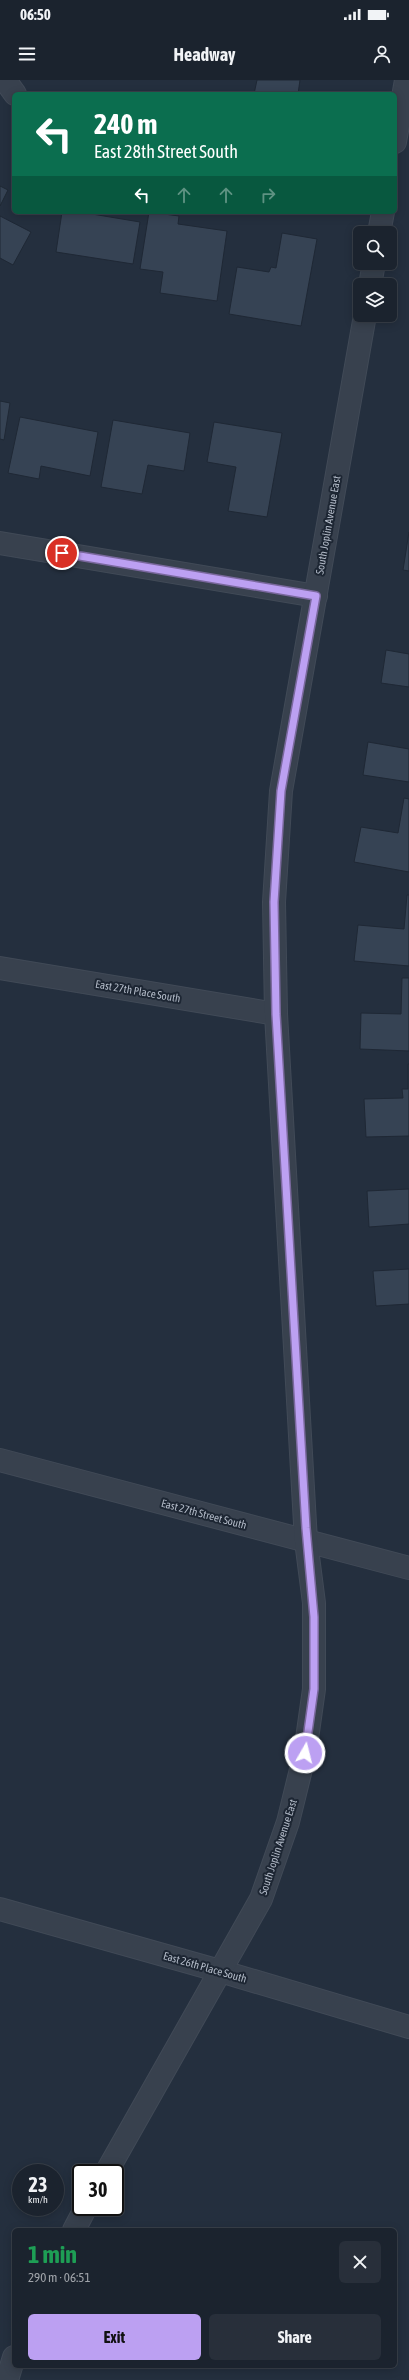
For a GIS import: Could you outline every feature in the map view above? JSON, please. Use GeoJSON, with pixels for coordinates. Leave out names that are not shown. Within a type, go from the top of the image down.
{"type":"FeatureCollection","features":[{"type":"Feature","properties":{"kind":"street"},"geometry":{"type":"LineString","coordinates":[[5,80],[14,92]]}},
{"type":"Feature","properties":{"kind":"street"},"geometry":{"type":"LineString","coordinates":[[397,131],[406,80]]}},
{"type":"Feature","properties":{"kind":"street"},"geometry":{"type":"LineString","coordinates":[[380,226],[383,214]]}},
{"type":"Feature","properties":{"kind":"street","name":"South Joplin Avenue East"},"geometry":{"type":"LineString","coordinates":[[111,2164],[261,1900],[288,1822],[305,1753],[314,1681],[314,1603],[306,1541],[276,1014],[274,902],[281,791],[364,322]]}},
{"type":"Feature","properties":{"kind":"street"},"geometry":{"type":"LineString","coordinates":[[0,543],[316,596]]}},
{"type":"Feature","properties":{"kind":"street","name":"East 27th Place South"},"geometry":{"type":"LineString","coordinates":[[0,968],[276,1014]]}},
{"type":"Feature","properties":{"kind":"street","name":"East 27th Street South"},"geometry":{"type":"LineString","coordinates":[[0,1460],[409,1568]]}},
{"type":"Feature","properties":{"kind":"street","name":"East 26th Place South"},"geometry":{"type":"LineString","coordinates":[[0,1909],[220,1971],[409,2027]]}},
{"type":"Feature","properties":{"kind":"street"},"geometry":{"type":"LineString","coordinates":[[75,2228],[81,2216]]}},
{"type":"Feature","properties":{"kind":"street"},"geometry":{"type":"LineString","coordinates":[[7,2380],[12,2364]]}},
{"type":"Feature","properties":{"kind":"building"},"geometry":{"type":"Polygon","coordinates":[[[257,80],[300,80],[298,92],[254,92],[257,80]]]}},
{"type":"Feature","properties":{"kind":"building"},"geometry":{"type":"Polygon","coordinates":[[[0,186],[8,190],[0,206],[0,186]]]}},
{"type":"Feature","properties":{"kind":"building"},"geometry":{"type":"Polygon","coordinates":[[[62,214],[92,214],[140,222],[133,264],[56,252],[62,214]]]}},
{"type":"Feature","properties":{"kind":"building"},"geometry":{"type":"Polygon","coordinates":[[[149,214],[179,216],[178,224],[227,231],[217,301],[160,293],[163,272],[140,269],[149,214]]]}},
{"type":"Feature","properties":{"kind":"building"},"geometry":{"type":"Polygon","coordinates":[[[0,216],[31,232],[13,265],[0,258],[0,216]]]}},
{"type":"Feature","properties":{"kind":"building"},"geometry":{"type":"Polygon","coordinates":[[[282,233],[317,239],[301,326],[229,314],[237,267],[269,272],[271,267],[276,268],[282,233]]]}},
{"type":"Feature","properties":{"kind":"building"},"geometry":{"type":"Polygon","coordinates":[[[0,401],[10,403],[4,440],[0,439],[0,401]]]}},
{"type":"Feature","properties":{"kind":"building"},"geometry":{"type":"Polygon","coordinates":[[[20,417],[98,432],[90,476],[41,466],[39,479],[8,473],[20,417]]]}},
{"type":"Feature","properties":{"kind":"building"},"geometry":{"type":"Polygon","coordinates":[[[113,420],[190,433],[184,471],[148,465],[142,494],[101,487],[113,420]]]}},
{"type":"Feature","properties":{"kind":"building"},"geometry":{"type":"Polygon","coordinates":[[[214,422],[282,433],[267,517],[228,511],[236,467],[207,462],[214,422]]]}},
{"type":"Feature","properties":{"kind":"building"},"geometry":{"type":"Polygon","coordinates":[[[409,532],[409,571],[403,570],[409,532]]]}},
{"type":"Feature","properties":{"kind":"building"},"geometry":{"type":"Polygon","coordinates":[[[386,650],[409,654],[409,687],[381,683],[386,650]]]}},
{"type":"Feature","properties":{"kind":"building"},"geometry":{"type":"Polygon","coordinates":[[[368,742],[409,749],[409,782],[363,775],[368,742]]]}},
{"type":"Feature","properties":{"kind":"building"},"geometry":{"type":"Polygon","coordinates":[[[404,798],[409,799],[409,872],[354,862],[361,827],[398,833],[404,798]]]}},
{"type":"Feature","properties":{"kind":"building"},"geometry":{"type":"Polygon","coordinates":[[[407,895],[409,895],[409,966],[354,961],[358,925],[404,929],[407,895]]]}},
{"type":"Feature","properties":{"kind":"building"},"geometry":{"type":"Polygon","coordinates":[[[402,978],[409,978],[409,1051],[360,1049],[361,1013],[401,1014],[402,978]]]}},
{"type":"Feature","properties":{"kind":"building"},"geometry":{"type":"Polygon","coordinates":[[[408,1064],[409,1136],[366,1137],[364,1099],[403,1098],[402,1089],[408,1089],[408,1064]]]}},
{"type":"Feature","properties":{"kind":"building"},"geometry":{"type":"Polygon","coordinates":[[[409,1189],[409,1224],[369,1227],[367,1191],[409,1189]]]}},
{"type":"Feature","properties":{"kind":"building"},"geometry":{"type":"Polygon","coordinates":[[[409,1269],[409,1304],[376,1306],[373,1271],[409,1269]]]}},
{"type":"Feature","properties":{"kind":"route"},"geometry":{"type":"LineString","coordinates":[[62,553],[316,596],[281,791],[274,902],[276,1014],[306,1541],[314,1603],[314,1689],[305,1753]]}}]}
